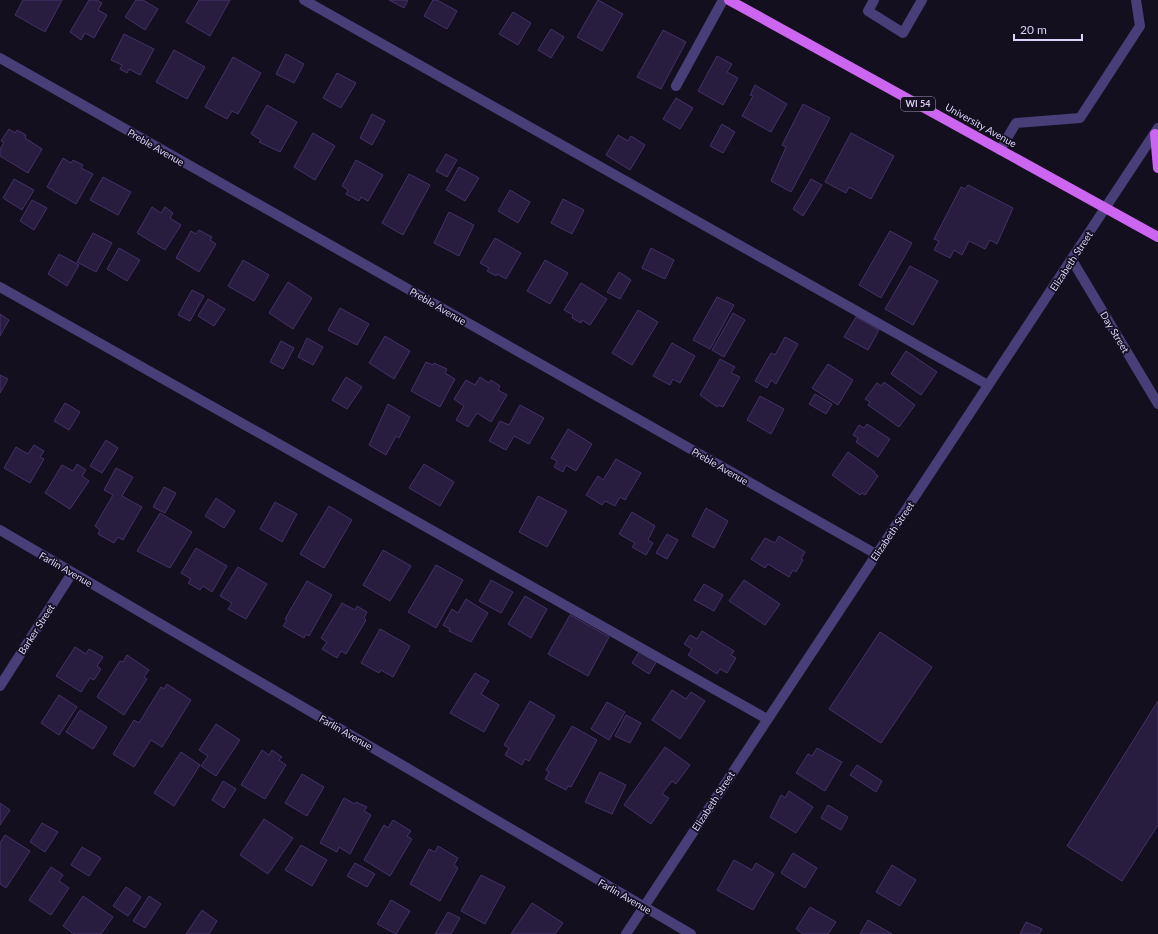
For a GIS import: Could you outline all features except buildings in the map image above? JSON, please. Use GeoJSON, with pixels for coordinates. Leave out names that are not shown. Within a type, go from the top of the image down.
{"type":"FeatureCollection","features":[{"type":"Feature","properties":{"kind":"main road","name":"University Avenue"},"geometry":{"type":"LineString","coordinates":[[730,0],[1158,237]]}},
{"type":"Feature","properties":{"kind":"main road"},"geometry":{"type":"LineString","coordinates":[[1156,131],[1158,168]]}},
{"type":"Feature","properties":{"kind":"street"},"geometry":{"type":"LineString","coordinates":[[304,0],[988,385]]}},
{"type":"Feature","properties":{"kind":"street"},"geometry":{"type":"LineString","coordinates":[[676,86],[723,0]]}},
{"type":"Feature","properties":{"kind":"street"},"geometry":{"type":"LineString","coordinates":[[874,0],[868,11],[903,33],[922,0]]}},
{"type":"Feature","properties":{"kind":"street"},"geometry":{"type":"LineString","coordinates":[[1000,150],[1016,123],[1080,118],[1140,26],[1136,0]]}},
{"type":"Feature","properties":{"kind":"street","name":"Preble Avenue"},"geometry":{"type":"LineString","coordinates":[[0,58],[876,554]]}},
{"type":"Feature","properties":{"kind":"street","name":"Elizabeth Street"},"geometry":{"type":"LineString","coordinates":[[626,934],[1156,131]]}},
{"type":"Feature","properties":{"kind":"street","name":"Day Street"},"geometry":{"type":"LineString","coordinates":[[1072,260],[1158,404]]}},
{"type":"Feature","properties":{"kind":"street"},"geometry":{"type":"LineString","coordinates":[[0,287],[767,719]]}},
{"type":"Feature","properties":{"kind":"street","name":"Farlin Avenue"},"geometry":{"type":"LineString","coordinates":[[0,530],[691,934]]}},
{"type":"Feature","properties":{"kind":"street","name":"Barker Street"},"geometry":{"type":"LineString","coordinates":[[0,686],[72,573]]}}]}
